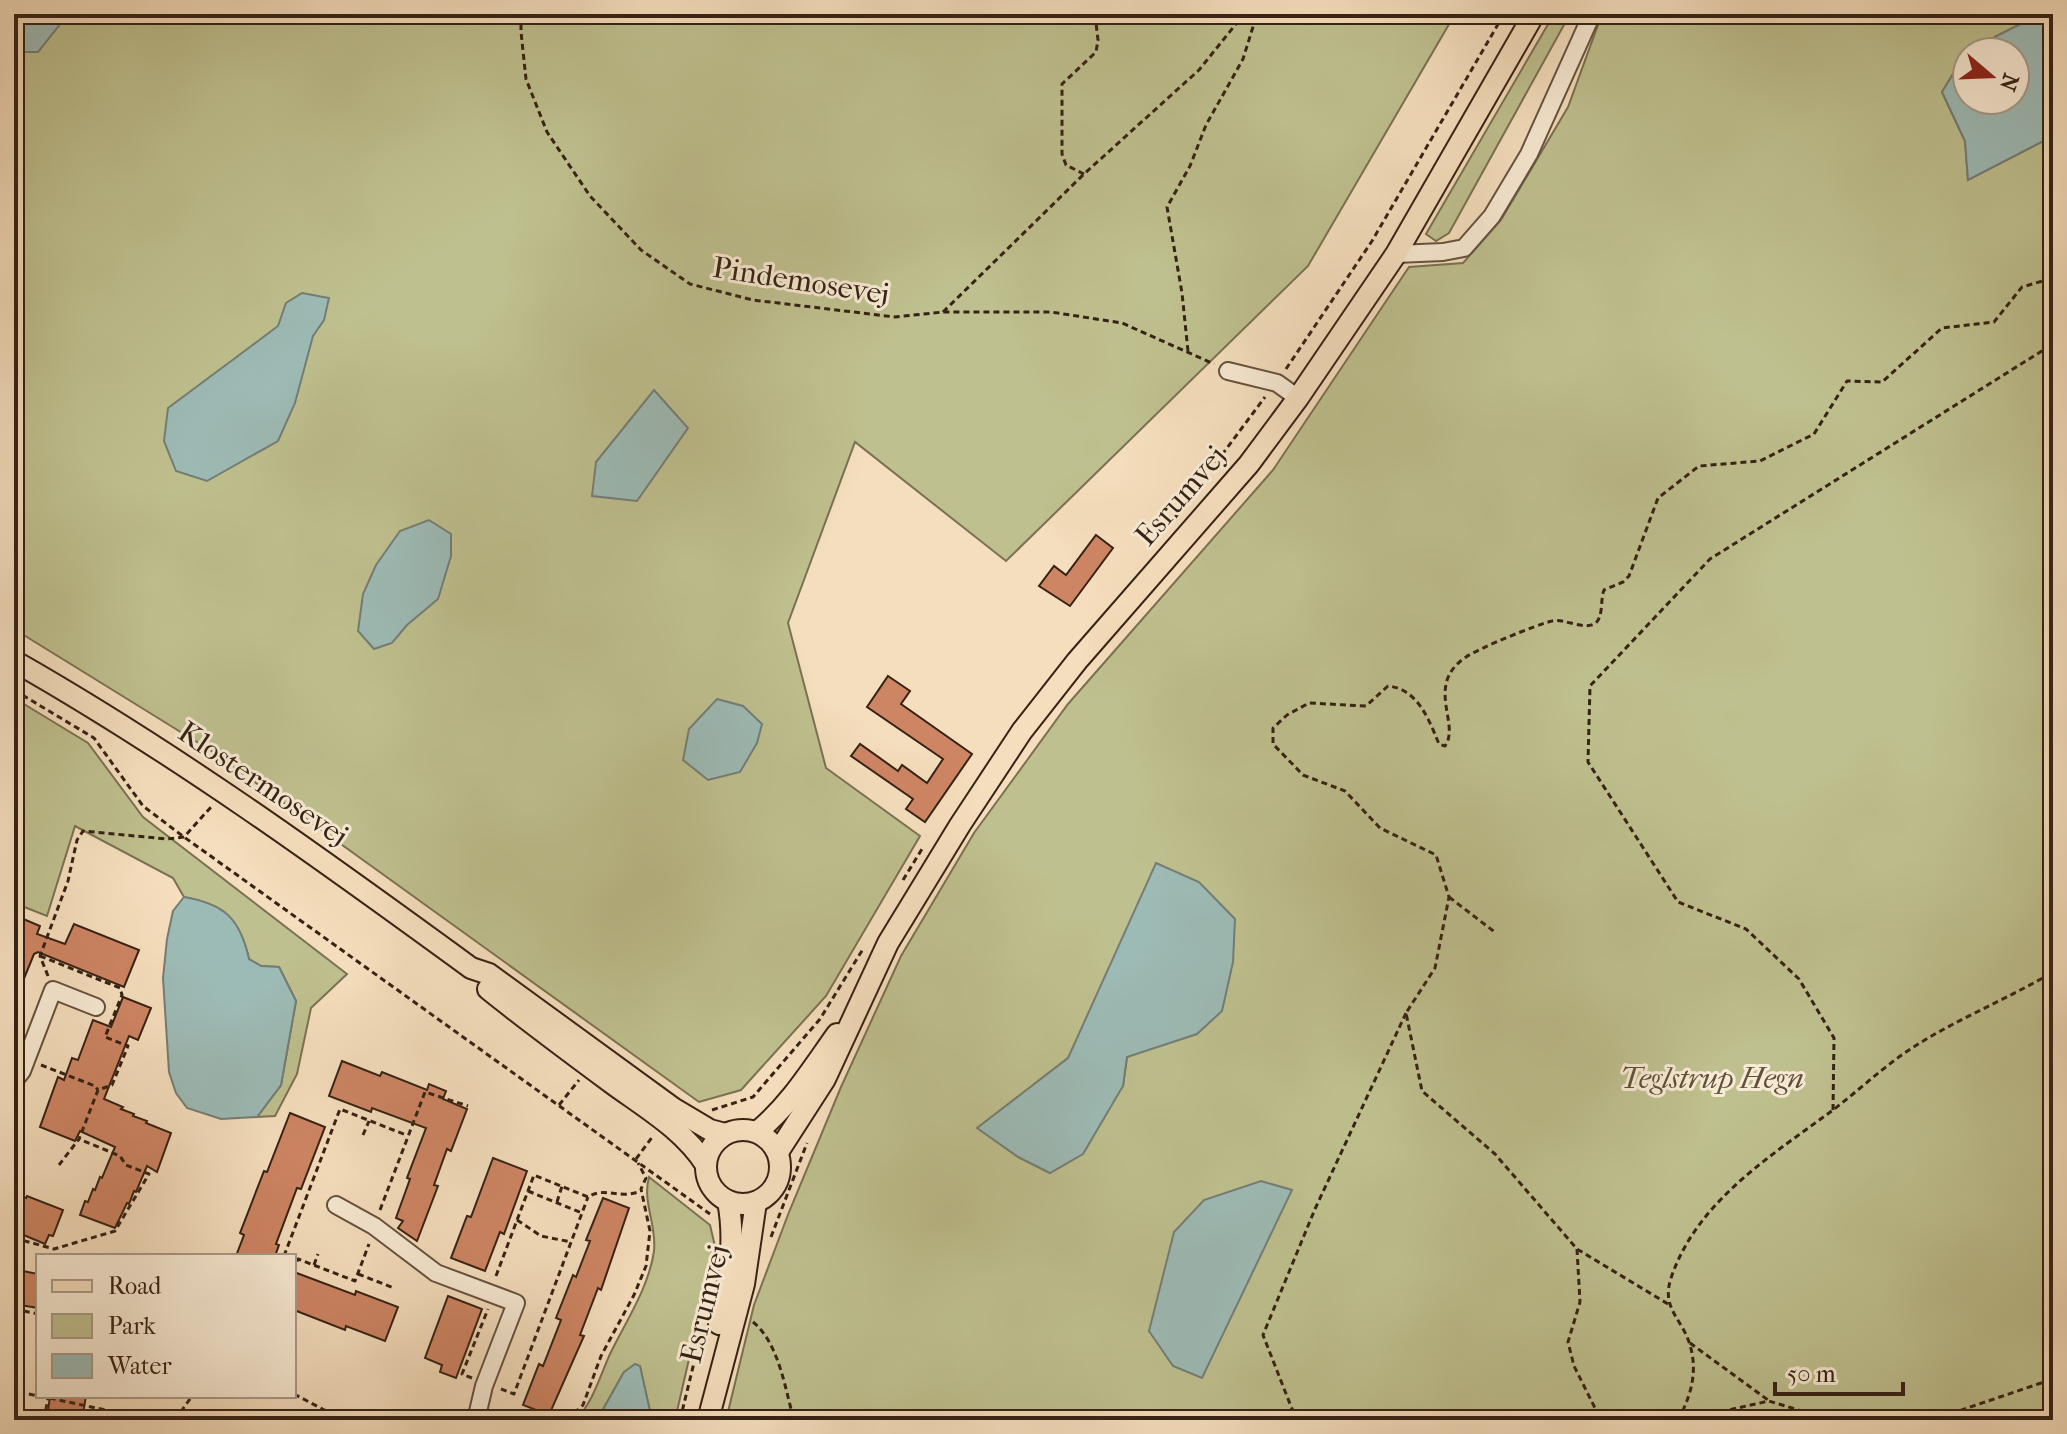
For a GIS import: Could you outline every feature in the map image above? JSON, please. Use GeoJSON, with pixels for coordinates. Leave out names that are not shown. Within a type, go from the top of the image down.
{"type":"FeatureCollection","features":[{"type":"Feature","properties":{"kind":"main road","name":"Esrumvej"},"geometry":{"type":"LineString","coordinates":[[778,1152],[825,1079],[888,943],[1022,731],[1077,661],[1249,464],[1298,398],[1396,254],[1534,14]]}},
{"type":"Feature","properties":{"kind":"main road","name":"Klostermosevej"},"geometry":{"type":"LineString","coordinates":[[14,661],[84,701],[224,792],[471,968],[489,974],[673,1108],[710,1130],[725,1134]]}},
{"type":"Feature","properties":{"kind":"main road","name":"Klostermosevej"},"geometry":{"type":"LineString","coordinates":[[471,968],[485,987],[693,1146],[706,1165]]}},
{"type":"Feature","properties":{"kind":"main road","name":"Esrumvej"},"geometry":{"type":"LineString","coordinates":[[757,1132],[776,1117],[793,1097],[858,1005]]}},
{"type":"Feature","properties":{"kind":"main road"},"geometry":{"type":"LineString","coordinates":[[746,1130],[757,1132],[778,1152],[781,1166],[778,1181],[770,1193],[756,1202],[747,1205],[728,1201],[711,1187],[706,1165],[711,1147],[725,1134],[746,1130]]}},
{"type":"Feature","properties":{"kind":"main road","name":"Esrumvej"},"geometry":{"type":"LineString","coordinates":[[697,1420],[732,1255],[728,1201]]}},
{"type":"Feature","properties":{"kind":"main road","name":"Esrumvej"},"geometry":{"type":"LineString","coordinates":[[708,1420],[744,1284],[756,1202]]}},
{"type":"Feature","properties":{"kind":"street"},"geometry":{"type":"LineString","coordinates":[[1396,254],[1464,248],[1492,216],[1529,154],[1592,14]]}},
{"type":"Feature","properties":{"kind":"street"},"geometry":{"type":"LineString","coordinates":[[1228,371],[1277,383],[1298,398]]}},
{"type":"Feature","properties":{"kind":"street"},"geometry":{"type":"LineString","coordinates":[[14,1081],[53,990],[96,1007]]}},
{"type":"Feature","properties":{"kind":"street"},"geometry":{"type":"LineString","coordinates":[[336,1205],[436,1273],[516,1303],[484,1386],[476,1420]]}},
{"type":"Feature","properties":{"kind":"path","name":"Pindemosevej"},"geometry":{"type":"LineString","coordinates":[[521,14],[526,79],[547,132],[590,196],[641,250],[690,284],[753,300],[895,317],[943,312],[1051,312],[1122,323],[1228,371]]}},
{"type":"Feature","properties":{"kind":"path"},"geometry":{"type":"LineString","coordinates":[[1084,174],[1066,165],[1062,154],[1062,84],[1096,52],[1095,14]]}},
{"type":"Feature","properties":{"kind":"path"},"geometry":{"type":"LineString","coordinates":[[943,312],[1084,174],[1199,70],[1244,14]]}},
{"type":"Feature","properties":{"kind":"path"},"geometry":{"type":"LineString","coordinates":[[1188,351],[1182,293],[1167,207],[1190,166],[1206,125],[1243,59],[1257,14]]}},
{"type":"Feature","properties":{"kind":"path"},"geometry":{"type":"LineString","coordinates":[[1277,383],[1372,241],[1504,14]]}},
{"type":"Feature","properties":{"kind":"path"},"geometry":{"type":"LineString","coordinates":[[1301,1420],[1292,1409],[1263,1335],[1315,1209],[1406,1013],[1435,968],[1449,897],[1436,855],[1380,828],[1345,791],[1303,775],[1273,744],[1273,728],[1287,715],[1309,703],[1366,706],[1388,686],[1407,692],[1420,704],[1439,744],[1445,746],[1449,737],[1445,688],[1451,672],[1466,657],[1554,620],[1589,625],[1595,623],[1600,618],[1600,598],[1604,590],[1629,576],[1658,498],[1699,466],[1760,461],[1814,434],[1847,381],[1882,382],[1942,328],[1994,322],[2022,287],[2053,278]]}},
{"type":"Feature","properties":{"kind":"path"},"geometry":{"type":"LineString","coordinates":[[1833,1110],[1834,1038],[1799,979],[1746,929],[1678,902],[1588,762],[1590,686],[1710,559],[2053,344]]}},
{"type":"Feature","properties":{"kind":"path"},"geometry":{"type":"LineString","coordinates":[[14,690],[94,738],[143,806],[184,837],[712,1216]]}},
{"type":"Feature","properties":{"kind":"path"},"geometry":{"type":"LineString","coordinates":[[53,990],[40,956],[68,881],[77,840],[83,831],[167,839],[184,837],[224,792]]}},
{"type":"Feature","properties":{"kind":"path"},"geometry":{"type":"LineString","coordinates":[[1449,897],[1496,933]]}},
{"type":"Feature","properties":{"kind":"path"},"geometry":{"type":"LineString","coordinates":[[40,956],[120,988],[122,995],[105,1037],[128,1046],[112,1085],[98,1090],[79,1139],[59,1165]]}},
{"type":"Feature","properties":{"kind":"path"},"geometry":{"type":"LineString","coordinates":[[1668,1304],[1670,1280],[1697,1226],[1753,1168],[1909,1050],[2053,972]]}},
{"type":"Feature","properties":{"kind":"path"},"geometry":{"type":"LineString","coordinates":[[1406,1013],[1422,1091],[1495,1154],[1577,1249],[1668,1304],[1690,1343],[1695,1372],[1689,1399],[1678,1420]]}},
{"type":"Feature","properties":{"kind":"path"},"geometry":{"type":"LineString","coordinates":[[26,1059],[95,1086],[98,1090]]}},
{"type":"Feature","properties":{"kind":"path"},"geometry":{"type":"LineString","coordinates":[[709,1110],[753,1097],[770,1078]]}},
{"type":"Feature","properties":{"kind":"path"},"geometry":{"type":"LineString","coordinates":[[296,1265],[298,1259],[355,1281],[425,1092],[468,1106]]}},
{"type":"Feature","properties":{"kind":"path"},"geometry":{"type":"LineString","coordinates":[[285,1254],[340,1109],[408,1136]]}},
{"type":"Feature","properties":{"kind":"path"},"geometry":{"type":"LineString","coordinates":[[363,1135],[369,1121]]}},
{"type":"Feature","properties":{"kind":"path"},"geometry":{"type":"LineString","coordinates":[[636,1159],[659,1128]]}},
{"type":"Feature","properties":{"kind":"path"},"geometry":{"type":"LineString","coordinates":[[14,1238],[54,1249],[115,1231],[149,1174],[126,1165],[120,1156],[79,1139]]}},
{"type":"Feature","properties":{"kind":"path"},"geometry":{"type":"LineString","coordinates":[[767,1247],[807,1144]]}},
{"type":"Feature","properties":{"kind":"path"},"geometry":{"type":"LineString","coordinates":[[567,1420],[583,1405],[601,1356],[646,1266],[650,1231],[641,1191],[646,1178],[636,1159]]}},
{"type":"Feature","properties":{"kind":"path"},"geometry":{"type":"LineString","coordinates":[[489,1293],[534,1175],[588,1197],[599,1192],[624,1196],[641,1191]]}},
{"type":"Feature","properties":{"kind":"path"},"geometry":{"type":"LineString","coordinates":[[557,1203],[562,1186]]}},
{"type":"Feature","properties":{"kind":"path"},"geometry":{"type":"LineString","coordinates":[[528,1191],[582,1213]]}},
{"type":"Feature","properties":{"kind":"path"},"geometry":{"type":"LineString","coordinates":[[517,1220],[541,1236],[571,1242]]}},
{"type":"Feature","properties":{"kind":"path"},"geometry":{"type":"LineString","coordinates":[[1577,1249],[1580,1302],[1568,1342],[1574,1366],[1601,1420]]}},
{"type":"Feature","properties":{"kind":"path"},"geometry":{"type":"LineString","coordinates":[[314,1265],[318,1254]]}},
{"type":"Feature","properties":{"kind":"path"},"geometry":{"type":"LineString","coordinates":[[358,1274],[394,1288]]}},
{"type":"Feature","properties":{"kind":"path"},"geometry":{"type":"LineString","coordinates":[[14,1309],[36,1314]]}},
{"type":"Feature","properties":{"kind":"path"},"geometry":{"type":"LineString","coordinates":[[741,1318],[754,1323],[765,1333],[794,1420]]}},
{"type":"Feature","properties":{"kind":"path"},"geometry":{"type":"LineString","coordinates":[[680,1420],[702,1329]]}},
{"type":"Feature","properties":{"kind":"path"},"geometry":{"type":"LineString","coordinates":[[1690,1343],[1769,1401],[1831,1420]]}},
{"type":"Feature","properties":{"kind":"path"},"geometry":{"type":"LineString","coordinates":[[1932,1420],[2053,1379]]}},
{"type":"Feature","properties":{"kind":"path"},"geometry":{"type":"LineString","coordinates":[[19,1392],[36,1395]]}},
{"type":"Feature","properties":{"kind":"path"},"geometry":{"type":"LineString","coordinates":[[296,1395],[330,1413],[363,1420]]}},
{"type":"Feature","properties":{"kind":"path"},"geometry":{"type":"LineString","coordinates":[[42,1398],[44,1420]]}},
{"type":"Feature","properties":{"kind":"path"},"geometry":{"type":"LineString","coordinates":[[51,1398],[142,1420]]}},
{"type":"Feature","properties":{"kind":"path"},"geometry":{"type":"LineString","coordinates":[[175,1420],[191,1398]]}},
{"type":"Feature","properties":{"kind":"path"},"geometry":{"type":"LineString","coordinates":[[1702,1420],[1769,1401]]}},
{"type":"Feature","properties":{"kind":"green space"},"geometry":{"type":"Polygon","coordinates":[[[14,14],[1455,14],[1308,266],[1006,561],[855,442],[788,623],[826,768],[920,836],[826,996],[741,1090],[699,1102],[213,752],[14,629],[14,14]]]}},
{"type":"Feature","properties":{"kind":"green space"},"geometry":{"type":"Polygon","coordinates":[[[1554,14],[1570,14],[1449,233],[1436,241],[1426,234],[1554,14]]]}},
{"type":"Feature","properties":{"kind":"green space","name":"Teglstrup Hegn"},"geometry":{"type":"Polygon","coordinates":[[[1602,14],[2040,14],[1997,36],[1951,36],[1951,77],[1942,92],[1965,141],[1968,180],[2053,136],[2053,1420],[726,1420],[754,1305],[841,1087],[901,956],[974,833],[1068,704],[1273,470],[1409,267],[1463,263],[1501,220],[1568,107],[1602,14]],[[1147,1049],[1068,1058],[978,1128],[1018,1157],[1050,1173],[1123,1086],[1127,1057],[1147,1049]]]}},
{"type":"Feature","properties":{"kind":"green space"},"geometry":{"type":"Polygon","coordinates":[[[14,698],[88,743],[143,817],[347,974],[311,1008],[297,1074],[275,1116],[257,1117],[281,1085],[296,1001],[279,967],[261,966],[249,959],[241,933],[220,909],[184,897],[173,878],[75,826],[47,916],[14,903],[14,698]]]}},
{"type":"Feature","properties":{"kind":"green space"},"geometry":{"type":"Polygon","coordinates":[[[649,1177],[710,1225],[715,1246],[675,1420],[652,1420],[640,1367],[624,1372],[597,1420],[576,1420],[592,1397],[642,1291],[651,1264],[654,1241],[647,1195],[649,1177]]]}},
{"type":"Feature","properties":{"kind":"water"},"geometry":{"type":"Polygon","coordinates":[[[14,14],[64,14],[65,18],[38,52],[14,52],[14,14]]]}},
{"type":"Feature","properties":{"kind":"water"},"geometry":{"type":"Polygon","coordinates":[[[2040,14],[2053,14],[2053,136],[1968,180],[1965,141],[1953,116],[2031,116],[2031,36],[1997,36],[2040,14]]]}},
{"type":"Feature","properties":{"kind":"water"},"geometry":{"type":"Polygon","coordinates":[[[1951,77],[1951,111],[1942,92],[1951,77]]]}},
{"type":"Feature","properties":{"kind":"water"},"geometry":{"type":"Polygon","coordinates":[[[302,293],[329,298],[324,320],[313,336],[295,403],[278,441],[207,481],[176,471],[164,441],[168,408],[278,326],[286,303],[302,293]]]}},
{"type":"Feature","properties":{"kind":"water"},"geometry":{"type":"Polygon","coordinates":[[[654,390],[688,428],[637,501],[592,496],[596,462],[654,390]]]}},
{"type":"Feature","properties":{"kind":"water"},"geometry":{"type":"Polygon","coordinates":[[[429,520],[451,534],[451,556],[438,599],[407,625],[392,643],[374,649],[358,631],[363,594],[376,565],[400,531],[429,520]]]}},
{"type":"Feature","properties":{"kind":"water"},"geometry":{"type":"Polygon","coordinates":[[[717,699],[743,706],[762,724],[757,743],[740,772],[708,780],[683,760],[689,729],[717,699]]]}},
{"type":"Feature","properties":{"kind":"water"},"geometry":{"type":"Polygon","coordinates":[[[1156,863],[1199,882],[1235,919],[1233,962],[1222,1011],[1197,1034],[1127,1057],[1123,1086],[1083,1154],[1050,1173],[1018,1157],[977,1128],[1068,1058],[1156,863]]]}},
{"type":"Feature","properties":{"kind":"water"},"geometry":{"type":"Polygon","coordinates":[[[184,897],[210,904],[228,916],[241,933],[249,959],[261,966],[279,967],[296,1001],[281,1085],[257,1117],[221,1119],[187,1108],[176,1093],[169,1072],[163,978],[173,911],[184,897]]]}},
{"type":"Feature","properties":{"kind":"water"},"geometry":{"type":"Polygon","coordinates":[[[1261,1181],[1292,1190],[1202,1378],[1173,1366],[1149,1331],[1174,1232],[1204,1200],[1261,1181]]]}},
{"type":"Feature","properties":{"kind":"water"},"geometry":{"type":"Polygon","coordinates":[[[635,1364],[640,1366],[652,1420],[597,1420],[624,1372],[635,1364]]]}},
{"type":"Feature","properties":{"kind":"building"},"geometry":{"type":"Polygon","coordinates":[[[1096,535],[1113,548],[1070,606],[1039,586],[1054,566],[1066,575],[1096,535]]]}},
{"type":"Feature","properties":{"kind":"building"},"geometry":{"type":"Polygon","coordinates":[[[888,676],[910,691],[901,704],[972,754],[925,822],[906,809],[913,799],[851,756],[860,744],[898,771],[902,765],[927,783],[943,759],[867,707],[888,676]]]}},
{"type":"Feature","properties":{"kind":"building"},"geometry":{"type":"Polygon","coordinates":[[[14,915],[40,926],[37,934],[65,944],[74,924],[139,950],[124,987],[38,952],[34,954],[14,1003],[14,915]]]}},
{"type":"Feature","properties":{"kind":"building"},"geometry":{"type":"Polygon","coordinates":[[[123,997],[151,1008],[138,1040],[129,1036],[104,1099],[171,1133],[157,1172],[147,1166],[115,1228],[80,1215],[85,1201],[88,1202],[102,1178],[115,1147],[80,1131],[75,1141],[40,1127],[58,1077],[64,1080],[72,1058],[78,1060],[93,1020],[111,1027],[123,997]]]}},
{"type":"Feature","properties":{"kind":"building"},"geometry":{"type":"Polygon","coordinates":[[[342,1061],[380,1076],[382,1072],[427,1090],[429,1084],[446,1091],[443,1099],[467,1109],[451,1151],[447,1149],[434,1185],[438,1186],[417,1241],[398,1228],[403,1221],[396,1218],[426,1128],[329,1096],[342,1061]]]}},
{"type":"Feature","properties":{"kind":"building"},"geometry":{"type":"Polygon","coordinates":[[[290,1113],[325,1127],[301,1189],[297,1188],[276,1244],[279,1245],[276,1254],[237,1254],[244,1235],[240,1233],[264,1171],[267,1172],[290,1113]]]}},
{"type":"Feature","properties":{"kind":"building"},"geometry":{"type":"Polygon","coordinates":[[[493,1158],[527,1171],[504,1234],[500,1232],[485,1271],[451,1258],[467,1216],[471,1217],[493,1158]]]}},
{"type":"Feature","properties":{"kind":"building"},"geometry":{"type":"Polygon","coordinates":[[[14,1194],[63,1210],[53,1236],[49,1235],[45,1244],[14,1231],[14,1194]]]}},
{"type":"Feature","properties":{"kind":"building"},"geometry":{"type":"Polygon","coordinates":[[[603,1198],[629,1208],[601,1290],[598,1288],[580,1335],[584,1336],[549,1415],[523,1405],[561,1320],[556,1318],[573,1275],[576,1277],[590,1241],[586,1240],[603,1198]]]}},
{"type":"Feature","properties":{"kind":"building"},"geometry":{"type":"Polygon","coordinates":[[[18,1270],[36,1274],[36,1308],[14,1304],[18,1270]]]}},
{"type":"Feature","properties":{"kind":"building"},"geometry":{"type":"Polygon","coordinates":[[[296,1273],[398,1307],[385,1341],[346,1326],[345,1330],[296,1311],[296,1273]]]}},
{"type":"Feature","properties":{"kind":"building"},"geometry":{"type":"Polygon","coordinates":[[[448,1296],[482,1309],[456,1378],[440,1372],[442,1365],[425,1358],[448,1296]]]}},
{"type":"Feature","properties":{"kind":"building"},"geometry":{"type":"Polygon","coordinates":[[[50,1398],[86,1398],[82,1420],[67,1420],[68,1414],[48,1411],[50,1398]]]}}]}
